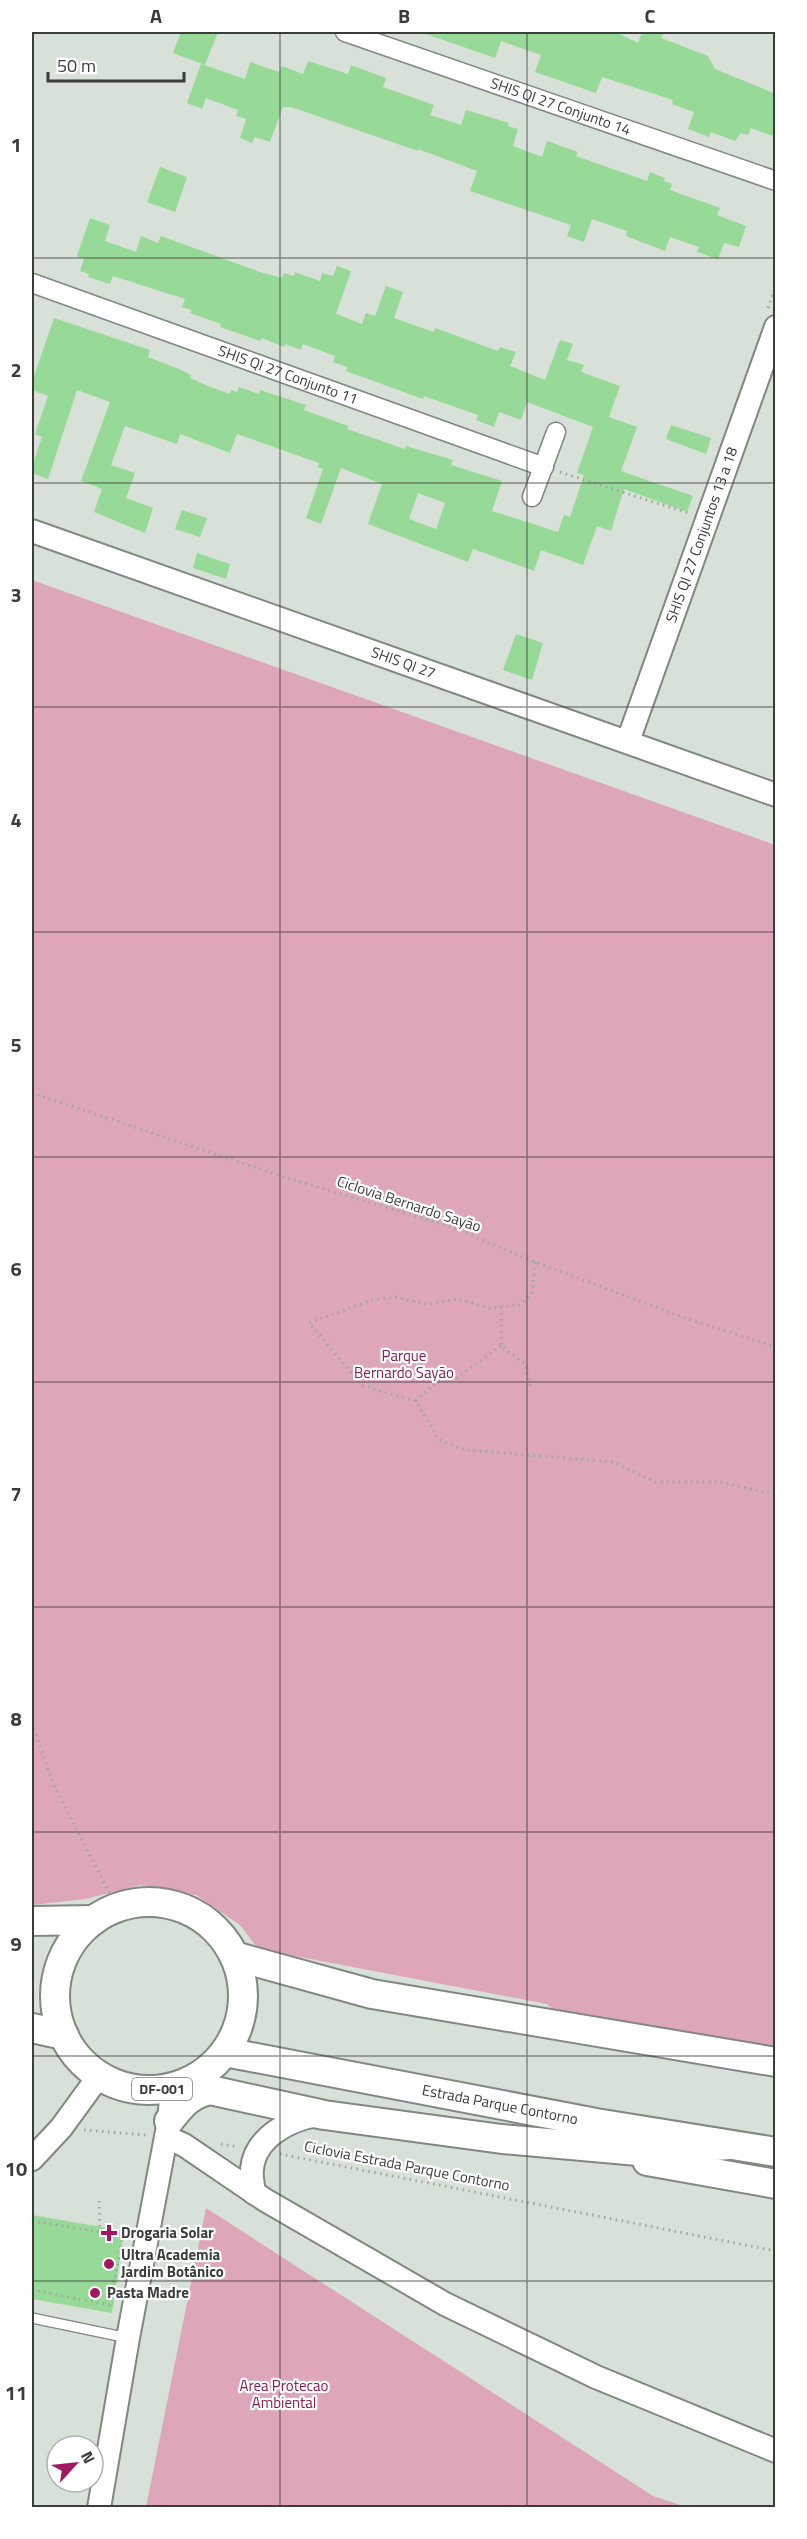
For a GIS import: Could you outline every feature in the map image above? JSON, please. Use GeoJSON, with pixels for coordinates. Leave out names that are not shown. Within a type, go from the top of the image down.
{"type":"FeatureCollection","features":[{"type":"Feature","properties":{"kind":"main road","name":"DF-001"},"geometry":{"type":"LineString","coordinates":[[32,1921],[106,1914],[136,1903],[156,1902],[184,1910],[210,1925],[234,1956],[243,1988],[243,2006],[233,2038],[225,2052],[207,2071],[196,2078],[172,2088],[153,2091],[134,2089],[99,2076],[79,2058],[64,2035],[56,2001],[59,1969],[74,1940],[106,1914]]}},
{"type":"Feature","properties":{"kind":"main road"},"geometry":{"type":"LineString","coordinates":[[234,1956],[372,1994],[776,2062]]}},
{"type":"Feature","properties":{"kind":"main road"},"geometry":{"type":"LineString","coordinates":[[32,2028],[64,2035]]}},
{"type":"Feature","properties":{"kind":"main road","name":"Estrada Parque Contorno"},"geometry":{"type":"LineString","coordinates":[[225,2052],[596,2123],[776,2152]]}},
{"type":"Feature","properties":{"kind":"main road"},"geometry":{"type":"LineString","coordinates":[[167,2129],[185,2102],[199,2093],[210,2090],[324,2115],[566,2145],[638,2151],[729,2145]]}},
{"type":"Feature","properties":{"kind":"main road"},"geometry":{"type":"LineString","coordinates":[[566,2145],[776,2184]]}},
{"type":"Feature","properties":{"kind":"street","name":"SHIS QI 27 Conjunto 14"},"geometry":{"type":"LineString","coordinates":[[345,32],[776,181]]}},
{"type":"Feature","properties":{"kind":"street","name":"SHIS QI 27 Conjunto 11"},"geometry":{"type":"LineString","coordinates":[[32,284],[543,466]]}},
{"type":"Feature","properties":{"kind":"street","name":"SHIS QI 27 Conjuntos 13 a 18"},"geometry":{"type":"LineString","coordinates":[[628,741],[772,318]]}},
{"type":"Feature","properties":{"kind":"street"},"geometry":{"type":"LineString","coordinates":[[532,497],[556,432]]}},
{"type":"Feature","properties":{"kind":"street","name":"SHIS QI 27"},"geometry":{"type":"LineString","coordinates":[[32,531],[776,795]]}},
{"type":"Feature","properties":{"kind":"street"},"geometry":{"type":"LineString","coordinates":[[32,2159],[61,2128],[99,2076]]}},
{"type":"Feature","properties":{"kind":"street"},"geometry":{"type":"LineString","coordinates":[[99,2508],[167,2129],[172,2088]]}},
{"type":"Feature","properties":{"kind":"street"},"geometry":{"type":"LineString","coordinates":[[254,2193],[252,2168],[259,2149],[271,2135],[289,2122],[324,2115]]}},
{"type":"Feature","properties":{"kind":"street"},"geometry":{"type":"LineString","coordinates":[[167,2129],[184,2145],[254,2193],[445,2304],[596,2378],[776,2451]]}},
{"type":"Feature","properties":{"kind":"lane"},"geometry":{"type":"LineString","coordinates":[[32,2318],[128,2338]]}},
{"type":"Feature","properties":{"kind":"path"},"geometry":{"type":"LineString","coordinates":[[772,318],[776,286]]}},
{"type":"Feature","properties":{"kind":"path"},"geometry":{"type":"LineString","coordinates":[[543,466],[697,516]]}},
{"type":"Feature","properties":{"kind":"path","name":"Ciclovia Bernardo Sayão"},"geometry":{"type":"LineString","coordinates":[[32,1093],[287,1178],[452,1227],[535,1262],[682,1317],[776,1347]]}},
{"type":"Feature","properties":{"kind":"path"},"geometry":{"type":"LineString","coordinates":[[535,1262],[532,1293],[520,1305],[489,1308],[458,1299],[426,1304],[395,1297],[372,1300],[309,1323],[363,1386],[416,1401],[439,1440],[465,1450],[526,1453],[614,1462],[655,1482],[720,1482],[776,1495]]}},
{"type":"Feature","properties":{"kind":"path"},"geometry":{"type":"LineString","coordinates":[[501,1307],[501,1346]]}},
{"type":"Feature","properties":{"kind":"path"},"geometry":{"type":"LineString","coordinates":[[501,1346],[525,1364],[531,1388]]}},
{"type":"Feature","properties":{"kind":"path"},"geometry":{"type":"LineString","coordinates":[[416,1401],[438,1381],[454,1379],[501,1346]]}},
{"type":"Feature","properties":{"kind":"path"},"geometry":{"type":"LineString","coordinates":[[32,1723],[106,1914]]}},
{"type":"Feature","properties":{"kind":"path"},"geometry":{"type":"LineString","coordinates":[[61,2128],[167,2129]]}},
{"type":"Feature","properties":{"kind":"path","name":"Ciclovia Estrada Parque Contorno"},"geometry":{"type":"LineString","coordinates":[[212,2143],[259,2149],[776,2251]]}},
{"type":"Feature","properties":{"kind":"path"},"geometry":{"type":"LineString","coordinates":[[99,2201],[100,2232]]}},
{"type":"Feature","properties":{"kind":"path"},"geometry":{"type":"LineString","coordinates":[[32,2221],[129,2237]]}},
{"type":"Feature","properties":{"kind":"path"},"geometry":{"type":"LineString","coordinates":[[32,2290],[110,2305],[123,2236]]}},
{"type":"Feature","properties":{"kind":"green space","name":"Parque Bernardo Sayão"},"geometry":{"type":"Polygon","coordinates":[[[32,580],[775,845],[775,2062],[573,2028],[547,2004],[258,1949],[240,1925],[196,1895],[140,1885],[86,1899],[32,1905],[32,580]]]}},
{"type":"Feature","properties":{"kind":"green space","name":"Area Protecao Ambiental"},"geometry":{"type":"Polygon","coordinates":[[[206,2208],[653,2496],[686,2507],[146,2507],[206,2208]]]}},
{"type":"Feature","properties":{"kind":"building"},"geometry":{"type":"Polygon","coordinates":[[[181,32],[218,32],[205,65],[173,53],[181,32]]]}},
{"type":"Feature","properties":{"kind":"building"},"geometry":{"type":"Polygon","coordinates":[[[427,32],[616,32],[638,43],[642,32],[664,32],[661,38],[708,56],[715,69],[776,94],[776,137],[751,128],[748,135],[741,133],[735,141],[711,132],[709,137],[688,129],[694,112],[672,104],[673,100],[602,77],[596,93],[535,72],[541,55],[501,41],[495,58],[426,34],[427,32]]]}},
{"type":"Feature","properties":{"kind":"building"},"geometry":{"type":"Polygon","coordinates":[[[308,61],[348,74],[351,65],[386,78],[383,87],[434,105],[430,115],[461,125],[466,110],[509,123],[508,126],[518,129],[513,146],[542,157],[547,141],[578,152],[576,156],[647,181],[650,172],[665,178],[664,181],[672,184],[670,190],[720,208],[717,215],[746,226],[739,247],[724,243],[718,259],[697,252],[699,247],[670,237],[665,251],[626,236],[627,231],[592,219],[584,242],[567,236],[571,225],[470,191],[477,171],[418,149],[418,151],[291,107],[283,107],[270,142],[255,137],[252,143],[240,138],[246,119],[236,116],[238,110],[206,98],[202,109],[187,103],[201,64],[245,79],[250,62],[279,72],[282,66],[303,74],[308,61]]]}},
{"type":"Feature","properties":{"kind":"building"},"geometry":{"type":"Polygon","coordinates":[[[160,167],[187,177],[175,212],[147,202],[160,167]]]}},
{"type":"Feature","properties":{"kind":"building"},"geometry":{"type":"Polygon","coordinates":[[[90,218],[110,225],[105,241],[136,252],[141,236],[158,243],[161,236],[282,278],[284,273],[294,276],[295,272],[320,281],[322,273],[333,276],[337,266],[351,271],[336,314],[362,324],[366,313],[375,316],[386,286],[403,292],[394,318],[434,332],[435,328],[498,351],[500,347],[516,352],[510,366],[545,380],[560,340],[573,344],[567,360],[584,365],[581,372],[620,386],[609,417],[637,427],[621,471],[693,496],[687,512],[624,489],[611,531],[597,526],[583,565],[541,550],[534,571],[473,549],[468,562],[368,524],[382,484],[341,468],[321,524],[306,518],[323,469],[318,467],[319,463],[237,434],[230,453],[180,434],[177,444],[125,426],[111,465],[135,473],[126,498],[153,508],[145,533],[94,512],[102,489],[81,481],[110,402],[77,390],[48,479],[32,473],[42,437],[35,434],[48,396],[32,390],[32,382],[54,318],[150,350],[148,357],[191,375],[190,378],[230,394],[231,390],[237,392],[239,387],[259,394],[260,390],[306,405],[304,410],[348,426],[347,429],[405,449],[406,446],[453,460],[451,465],[502,481],[492,511],[558,532],[564,515],[570,517],[584,475],[577,473],[593,427],[527,402],[521,420],[499,412],[494,427],[476,420],[478,415],[424,396],[423,399],[346,371],[347,367],[333,362],[335,356],[303,344],[301,350],[285,344],[284,347],[262,338],[260,341],[220,327],[221,324],[190,313],[192,310],[182,307],[185,299],[113,276],[110,284],[88,277],[89,274],[80,271],[84,259],[77,256],[90,218]],[[418,493],[409,519],[436,529],[445,503],[418,493]]]}},
{"type":"Feature","properties":{"kind":"building"},"geometry":{"type":"Polygon","coordinates":[[[671,425],[711,438],[706,454],[666,439],[671,425]]]}},
{"type":"Feature","properties":{"kind":"building"},"geometry":{"type":"Polygon","coordinates":[[[182,510],[207,518],[200,537],[175,529],[182,510]]]}},
{"type":"Feature","properties":{"kind":"building"},"geometry":{"type":"Polygon","coordinates":[[[197,553],[230,564],[226,579],[193,568],[197,553]]]}},
{"type":"Feature","properties":{"kind":"building"},"geometry":{"type":"Polygon","coordinates":[[[516,634],[543,643],[532,680],[503,670],[516,634]]]}},
{"type":"Feature","properties":{"kind":"building"},"geometry":{"type":"Polygon","coordinates":[[[32,2215],[124,2231],[112,2313],[32,2299],[32,2215]]]}},
{"type":"Feature","properties":{"kind":"place","name":"Drogaria Solar"},"geometry":{"type":"Point","coordinates":[109,2233]}},
{"type":"Feature","properties":{"kind":"place","name":"Ultra Academia Jardim Botânico"},"geometry":{"type":"Point","coordinates":[109,2264]}},
{"type":"Feature","properties":{"kind":"place","name":"Pasta Madre"},"geometry":{"type":"Point","coordinates":[95,2293]}}]}
